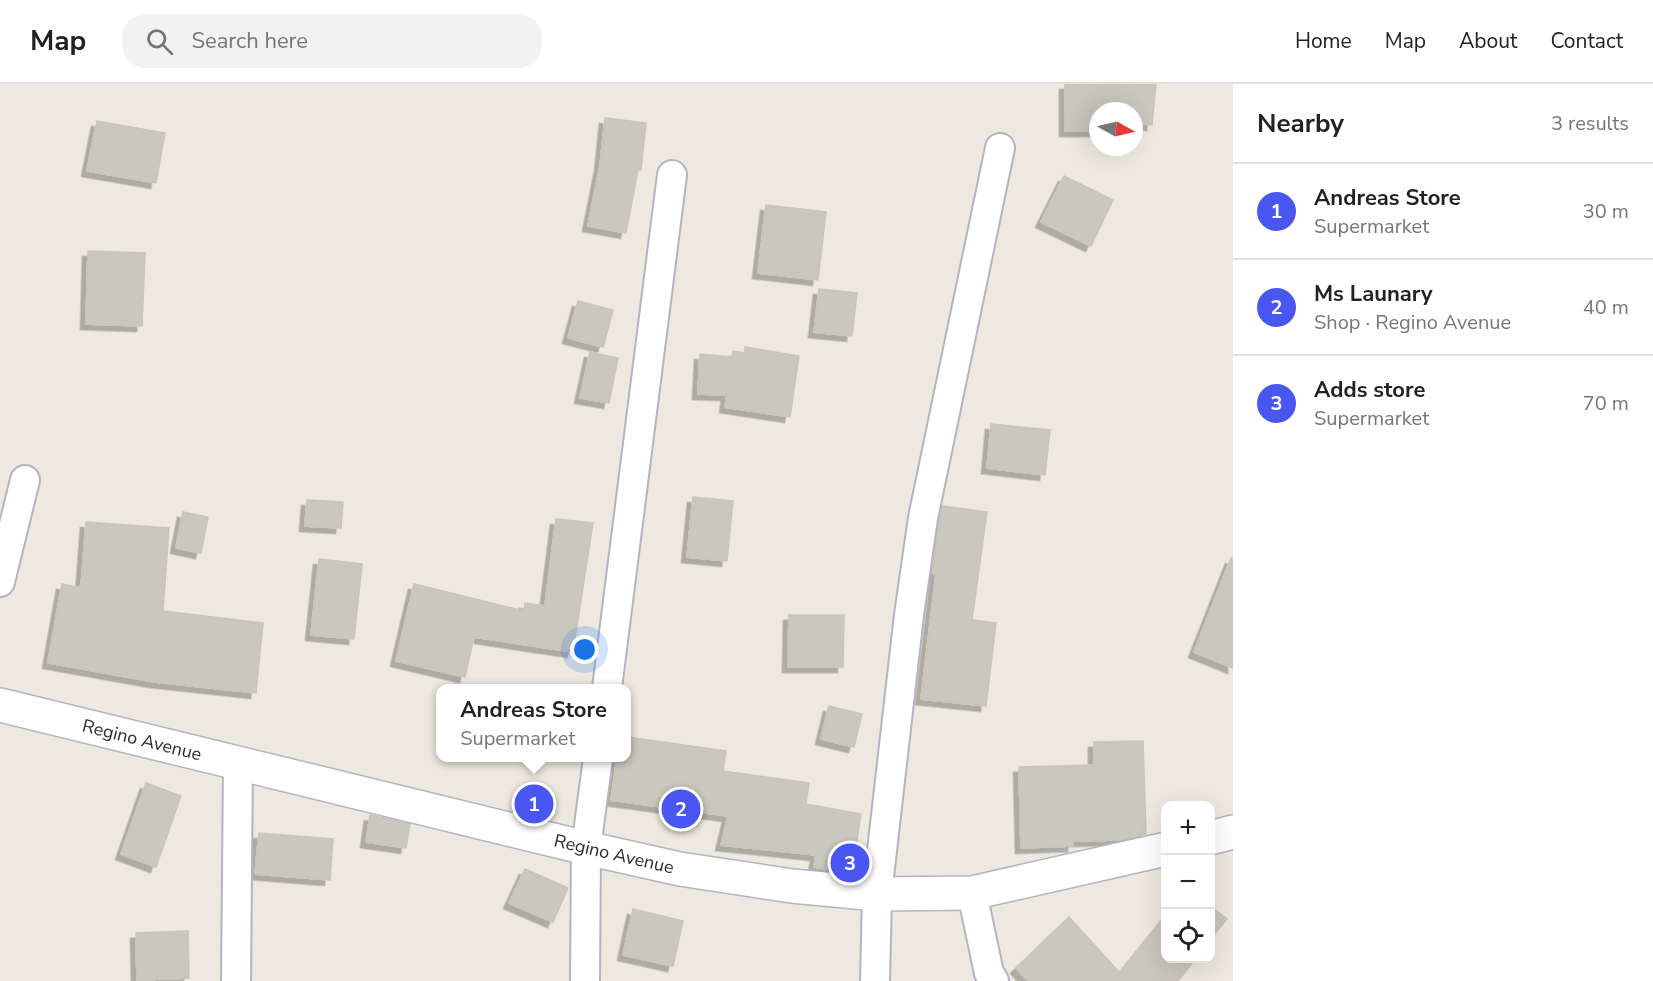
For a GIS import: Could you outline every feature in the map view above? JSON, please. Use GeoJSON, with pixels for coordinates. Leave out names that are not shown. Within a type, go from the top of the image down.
{"type":"FeatureCollection","features":[{"type":"Feature","properties":{"kind":"street"},"geometry":{"type":"LineString","coordinates":[[876,981],[877,894],[909,615],[923,518],[1000,148]]}},
{"type":"Feature","properties":{"kind":"street"},"geometry":{"type":"LineString","coordinates":[[608,684],[672,175]]}},
{"type":"Feature","properties":{"kind":"street"},"geometry":{"type":"LineString","coordinates":[[0,582],[25,480]]}},
{"type":"Feature","properties":{"kind":"street","name":"Regino Avenue"},"geometry":{"type":"LineString","coordinates":[[0,705],[586,848],[702,872],[792,886],[877,894],[972,893],[1161,850]]}},
{"type":"Feature","properties":{"kind":"street"},"geometry":{"type":"LineString","coordinates":[[585,981],[586,848],[597,762]]}},
{"type":"Feature","properties":{"kind":"street"},"geometry":{"type":"LineString","coordinates":[[236,981],[238,764]]}},
{"type":"Feature","properties":{"kind":"street"},"geometry":{"type":"LineString","coordinates":[[1215,837],[1233,832]]}},
{"type":"Feature","properties":{"kind":"street"},"geometry":{"type":"LineString","coordinates":[[1215,841],[1233,854]]}},
{"type":"Feature","properties":{"kind":"street"},"geometry":{"type":"LineString","coordinates":[[972,893],[989,973],[994,981]]}},
{"type":"Feature","properties":{"kind":"building"},"geometry":{"type":"Polygon","coordinates":[[[1065,84],[1156,84],[1152,125],[1143,124],[1143,102],[1089,102],[1089,131],[1065,131],[1065,84]]]}},
{"type":"Feature","properties":{"kind":"building"},"geometry":{"type":"Polygon","coordinates":[[[605,118],[646,123],[641,170],[638,170],[626,233],[588,226],[600,166],[605,118]]]}},
{"type":"Feature","properties":{"kind":"building"},"geometry":{"type":"Polygon","coordinates":[[[97,121],[165,133],[156,183],[87,171],[97,121]]]}},
{"type":"Feature","properties":{"kind":"building"},"geometry":{"type":"Polygon","coordinates":[[[1064,176],[1113,200],[1091,246],[1041,222],[1064,176]]]}},
{"type":"Feature","properties":{"kind":"building"},"geometry":{"type":"Polygon","coordinates":[[[766,205],[826,212],[818,280],[758,273],[766,205]]]}},
{"type":"Feature","properties":{"kind":"building"},"geometry":{"type":"Polygon","coordinates":[[[88,251],[145,253],[142,326],[86,324],[88,251]]]}},
{"type":"Feature","properties":{"kind":"building"},"geometry":{"type":"Polygon","coordinates":[[[819,289],[857,293],[852,336],[814,332],[819,289]]]}},
{"type":"Feature","properties":{"kind":"building"},"geometry":{"type":"Polygon","coordinates":[[[578,301],[613,310],[603,347],[568,338],[578,301]]]}},
{"type":"Feature","properties":{"kind":"building"},"geometry":{"type":"Polygon","coordinates":[[[745,347],[799,356],[790,417],[725,407],[727,395],[698,394],[700,354],[732,357],[733,351],[745,353],[745,347]]]}},
{"type":"Feature","properties":{"kind":"building"},"geometry":{"type":"Polygon","coordinates":[[[590,352],[618,358],[609,403],[580,398],[590,352]]]}},
{"type":"Feature","properties":{"kind":"building"},"geometry":{"type":"Polygon","coordinates":[[[991,424],[1050,430],[1045,475],[987,468],[991,424]]]}},
{"type":"Feature","properties":{"kind":"building"},"geometry":{"type":"Polygon","coordinates":[[[693,497],[733,501],[727,561],[687,557],[693,497]]]}},
{"type":"Feature","properties":{"kind":"building"},"geometry":{"type":"Polygon","coordinates":[[[307,500],[343,502],[341,528],[305,526],[307,500]]]}},
{"type":"Feature","properties":{"kind":"building"},"geometry":{"type":"Polygon","coordinates":[[[942,506],[987,512],[972,620],[996,623],[986,706],[921,699],[936,574],[932,573],[942,506]]]}},
{"type":"Feature","properties":{"kind":"building"},"geometry":{"type":"Polygon","coordinates":[[[183,512],[208,517],[201,553],[176,548],[183,512]]]}},
{"type":"Feature","properties":{"kind":"building"},"geometry":{"type":"Polygon","coordinates":[[[556,519],[593,523],[573,652],[474,637],[465,677],[396,661],[414,584],[524,611],[525,603],[545,606],[556,519]]]}},
{"type":"Feature","properties":{"kind":"building"},"geometry":{"type":"Polygon","coordinates":[[[86,522],[169,528],[163,611],[263,623],[256,693],[155,682],[48,663],[62,584],[81,588],[86,522]]]}},
{"type":"Feature","properties":{"kind":"building"},"geometry":{"type":"Polygon","coordinates":[[[1231,558],[1233,559],[1233,668],[1194,652],[1231,558]]]}},
{"type":"Feature","properties":{"kind":"building"},"geometry":{"type":"Polygon","coordinates":[[[319,559],[362,564],[354,639],[311,635],[319,559]]]}},
{"type":"Feature","properties":{"kind":"building"},"geometry":{"type":"Polygon","coordinates":[[[789,615],[844,615],[843,667],[788,667],[789,615]]]}},
{"type":"Feature","properties":{"kind":"building"},"geometry":{"type":"Polygon","coordinates":[[[829,706],[862,714],[854,747],[821,739],[829,706]]]}},
{"type":"Feature","properties":{"kind":"building"},"geometry":{"type":"Polygon","coordinates":[[[631,738],[726,751],[723,771],[809,783],[806,804],[861,814],[852,873],[814,867],[816,855],[721,845],[728,816],[611,800],[616,762],[631,762],[631,738]]]}},
{"type":"Feature","properties":{"kind":"building"},"geometry":{"type":"Polygon","coordinates":[[[1143,741],[1146,834],[1119,840],[1073,841],[1073,846],[1021,848],[1019,767],[1094,765],[1094,742],[1143,741]]]}},
{"type":"Feature","properties":{"kind":"building"},"geometry":{"type":"Polygon","coordinates":[[[146,783],[181,796],[156,867],[121,854],[146,783]]]}},
{"type":"Feature","properties":{"kind":"building"},"geometry":{"type":"Polygon","coordinates":[[[370,815],[410,824],[406,848],[366,842],[370,815]]]}},
{"type":"Feature","properties":{"kind":"building"},"geometry":{"type":"Polygon","coordinates":[[[259,833],[333,839],[330,880],[255,874],[259,833]]]}},
{"type":"Feature","properties":{"kind":"building"},"geometry":{"type":"Polygon","coordinates":[[[525,869],[568,888],[553,922],[509,903],[525,869]]]}},
{"type":"Feature","properties":{"kind":"building"},"geometry":{"type":"Polygon","coordinates":[[[633,909],[683,921],[673,966],[623,955],[633,909]]]}},
{"type":"Feature","properties":{"kind":"building"},"geometry":{"type":"Polygon","coordinates":[[[1215,910],[1227,919],[1215,934],[1215,910]]]}},
{"type":"Feature","properties":{"kind":"building"},"geometry":{"type":"Polygon","coordinates":[[[1069,917],[1120,973],[1161,922],[1161,963],[1192,963],[1178,981],[1028,981],[1016,968],[1069,917]]]}},
{"type":"Feature","properties":{"kind":"building"},"geometry":{"type":"Polygon","coordinates":[[[188,931],[189,978],[137,980],[136,933],[188,931]]]}},
{"type":"Feature","properties":{"kind":"place","name":"Andreas Store"},"geometry":{"type":"Point","coordinates":[534,804]}},
{"type":"Feature","properties":{"kind":"place","name":"Ms Launary"},"geometry":{"type":"Point","coordinates":[681,809]}},
{"type":"Feature","properties":{"kind":"place","name":"Adds store"},"geometry":{"type":"Point","coordinates":[850,863]}}]}
